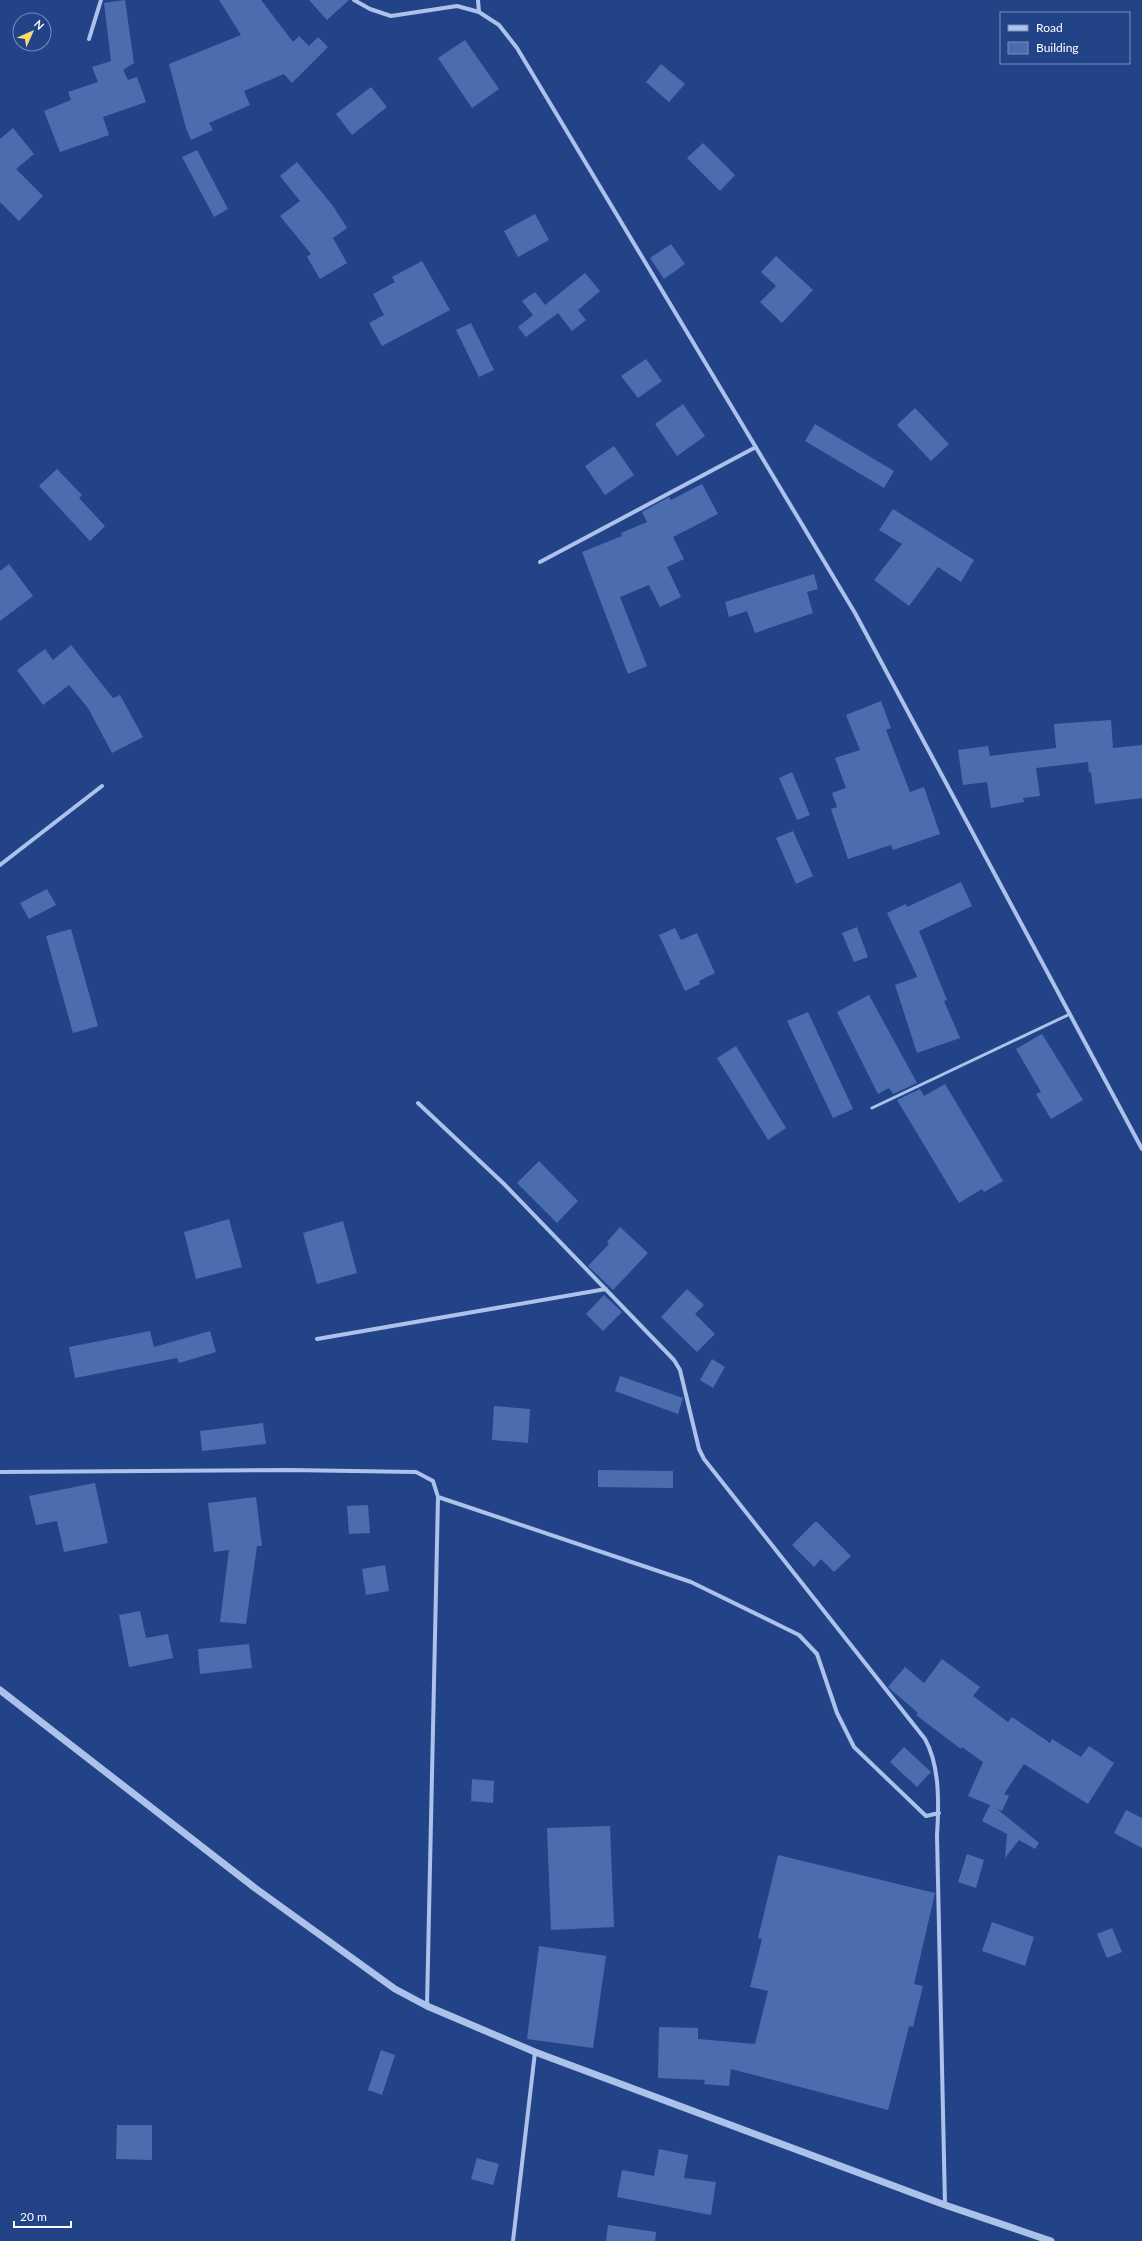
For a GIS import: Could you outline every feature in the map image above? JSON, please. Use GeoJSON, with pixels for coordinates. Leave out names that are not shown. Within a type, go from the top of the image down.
{"type":"FeatureCollection","features":[{"type":"Feature","properties":{"kind":"street"},"geometry":{"type":"LineString","coordinates":[[89,39],[101,0]]}},
{"type":"Feature","properties":{"kind":"street"},"geometry":{"type":"LineString","coordinates":[[354,0],[370,10],[391,16],[457,6],[479,12],[499,26],[517,48],[855,613],[1142,1149]]}},
{"type":"Feature","properties":{"kind":"street"},"geometry":{"type":"LineString","coordinates":[[478,0],[479,12]]}},
{"type":"Feature","properties":{"kind":"street"},"geometry":{"type":"LineString","coordinates":[[540,562],[756,447]]}},
{"type":"Feature","properties":{"kind":"street"},"geometry":{"type":"LineString","coordinates":[[0,865],[102,786]]}},
{"type":"Feature","properties":{"kind":"street"},"geometry":{"type":"LineString","coordinates":[[418,1103],[504,1184],[664,1349],[680,1370],[699,1449],[704,1460],[925,1738],[934,1762],[939,1813],[937,1835],[945,2206]]}},
{"type":"Feature","properties":{"kind":"street"},"geometry":{"type":"LineString","coordinates":[[317,1339],[606,1289]]}},
{"type":"Feature","properties":{"kind":"street"},"geometry":{"type":"LineString","coordinates":[[0,1472],[281,1470],[416,1472],[433,1480],[438,1497],[427,2006]]}},
{"type":"Feature","properties":{"kind":"street"},"geometry":{"type":"LineString","coordinates":[[438,1497],[691,1582],[799,1635],[817,1654],[837,1713],[854,1747],[926,1816],[939,1813]]}},
{"type":"Feature","properties":{"kind":"street"},"geometry":{"type":"LineString","coordinates":[[0,1690],[255,1888],[395,1990],[427,2006],[535,2052],[945,2206],[1051,2241]]}},
{"type":"Feature","properties":{"kind":"street"},"geometry":{"type":"LineString","coordinates":[[513,2241],[535,2052]]}},
{"type":"Feature","properties":{"kind":"lane"},"geometry":{"type":"LineString","coordinates":[[872,1108],[1070,1014]]}},
{"type":"Feature","properties":{"kind":"building"},"geometry":{"type":"Polygon","coordinates":[[[125,0],[134,63],[123,70],[128,80],[137,77],[146,102],[103,117],[109,135],[60,152],[44,111],[71,100],[68,92],[98,82],[92,67],[111,61],[104,3],[125,0]]]}},
{"type":"Feature","properties":{"kind":"building"},"geometry":{"type":"Polygon","coordinates":[[[219,0],[261,0],[293,42],[299,36],[309,46],[318,37],[328,47],[292,83],[284,74],[244,91],[250,105],[209,123],[213,130],[191,140],[186,128],[169,64],[241,35],[219,0]]]}},
{"type":"Feature","properties":{"kind":"building"},"geometry":{"type":"Polygon","coordinates":[[[309,0],[349,0],[327,20],[309,0]]]}},
{"type":"Feature","properties":{"kind":"building"},"geometry":{"type":"Polygon","coordinates":[[[465,40],[499,89],[472,108],[438,58],[465,40]]]}},
{"type":"Feature","properties":{"kind":"building"},"geometry":{"type":"Polygon","coordinates":[[[661,64],[685,84],[669,102],[646,82],[661,64]]]}},
{"type":"Feature","properties":{"kind":"building"},"geometry":{"type":"Polygon","coordinates":[[[371,87],[387,107],[352,135],[336,114],[371,87]]]}},
{"type":"Feature","properties":{"kind":"building"},"geometry":{"type":"Polygon","coordinates":[[[13,128],[34,154],[16,169],[43,196],[19,221],[0,202],[0,139],[13,128]]]}},
{"type":"Feature","properties":{"kind":"building"},"geometry":{"type":"Polygon","coordinates":[[[703,143],[735,175],[720,191],[687,158],[703,143]]]}},
{"type":"Feature","properties":{"kind":"building"},"geometry":{"type":"Polygon","coordinates":[[[197,150],[228,209],[214,217],[182,157],[197,150]]]}},
{"type":"Feature","properties":{"kind":"building"},"geometry":{"type":"Polygon","coordinates":[[[297,162],[333,206],[347,228],[333,238],[347,263],[320,279],[307,257],[311,254],[280,216],[300,201],[280,176],[297,162]]]}},
{"type":"Feature","properties":{"kind":"building"},"geometry":{"type":"Polygon","coordinates":[[[535,214],[549,240],[518,257],[504,231],[535,214]]]}},
{"type":"Feature","properties":{"kind":"building"},"geometry":{"type":"Polygon","coordinates":[[[671,244],[685,264],[664,279],[650,258],[671,244]]]}},
{"type":"Feature","properties":{"kind":"building"},"geometry":{"type":"Polygon","coordinates":[[[776,256],[813,290],[782,323],[760,302],[776,286],[761,272],[776,256]]]}},
{"type":"Feature","properties":{"kind":"building"},"geometry":{"type":"Polygon","coordinates":[[[422,261],[450,310],[382,346],[369,323],[384,315],[373,294],[395,282],[392,277],[422,261]]]}},
{"type":"Feature","properties":{"kind":"building"},"geometry":{"type":"Polygon","coordinates":[[[585,273],[600,291],[578,310],[586,320],[572,331],[558,313],[526,337],[518,327],[533,315],[522,301],[535,292],[545,305],[585,273]]]}},
{"type":"Feature","properties":{"kind":"building"},"geometry":{"type":"Polygon","coordinates":[[[471,323],[494,370],[479,377],[456,330],[471,323]]]}},
{"type":"Feature","properties":{"kind":"building"},"geometry":{"type":"Polygon","coordinates":[[[646,359],[662,381],[638,398],[621,376],[646,359]]]}},
{"type":"Feature","properties":{"kind":"building"},"geometry":{"type":"Polygon","coordinates":[[[683,404],[705,436],[677,456],[655,424],[683,404]]]}},
{"type":"Feature","properties":{"kind":"building"},"geometry":{"type":"Polygon","coordinates":[[[915,408],[949,444],[931,461],[897,425],[915,408]]]}},
{"type":"Feature","properties":{"kind":"building"},"geometry":{"type":"Polygon","coordinates":[[[815,424],[894,471],[884,488],[805,441],[815,424]]]}},
{"type":"Feature","properties":{"kind":"building"},"geometry":{"type":"Polygon","coordinates":[[[614,446],[634,475],[605,495],[585,466],[614,446]]]}},
{"type":"Feature","properties":{"kind":"building"},"geometry":{"type":"Polygon","coordinates":[[[57,469],[82,495],[79,498],[105,526],[90,541],[39,486],[57,469]]]}},
{"type":"Feature","properties":{"kind":"building"},"geometry":{"type":"Polygon","coordinates":[[[702,484],[718,514],[673,537],[684,559],[667,567],[681,597],[660,607],[649,585],[620,597],[647,666],[628,674],[582,552],[622,536],[621,533],[647,522],[642,512],[669,497],[671,500],[702,484]]]}},
{"type":"Feature","properties":{"kind":"building"},"geometry":{"type":"Polygon","coordinates":[[[893,509],[974,560],[961,582],[938,567],[909,606],[874,580],[902,544],[879,530],[893,509]]]}},
{"type":"Feature","properties":{"kind":"building"},"geometry":{"type":"Polygon","coordinates":[[[9,564],[33,596],[0,621],[0,571],[9,564]]]}},
{"type":"Feature","properties":{"kind":"building"},"geometry":{"type":"Polygon","coordinates":[[[814,574],[818,589],[807,592],[813,613],[755,633],[747,611],[729,617],[725,602],[814,574]]]}},
{"type":"Feature","properties":{"kind":"building"},"geometry":{"type":"Polygon","coordinates":[[[71,645],[113,698],[120,695],[143,737],[112,753],[88,708],[69,685],[43,705],[17,670],[45,649],[53,660],[71,645]]]}},
{"type":"Feature","properties":{"kind":"building"},"geometry":{"type":"Polygon","coordinates":[[[881,701],[891,728],[886,730],[910,792],[924,787],[940,834],[893,850],[891,845],[848,859],[831,809],[837,807],[832,793],[846,788],[835,758],[860,750],[846,715],[881,701]]]}},
{"type":"Feature","properties":{"kind":"building"},"geometry":{"type":"Polygon","coordinates":[[[1111,720],[1113,748],[1142,745],[1142,798],[1095,804],[1091,772],[1089,773],[1088,762],[1036,768],[1040,796],[1023,798],[1024,802],[991,808],[987,782],[963,785],[958,750],[988,746],[990,756],[1056,748],[1054,724],[1111,720]]]}},
{"type":"Feature","properties":{"kind":"building"},"geometry":{"type":"Polygon","coordinates":[[[792,772],[810,815],[797,820],[779,778],[792,772]]]}},
{"type":"Feature","properties":{"kind":"building"},"geometry":{"type":"Polygon","coordinates":[[[793,831],[813,876],[796,884],[776,838],[793,831]]]}},
{"type":"Feature","properties":{"kind":"building"},"geometry":{"type":"Polygon","coordinates":[[[961,882],[972,906],[919,931],[947,1000],[944,1001],[960,1038],[917,1053],[895,985],[917,977],[887,913],[906,904],[907,907],[961,882]]]}},
{"type":"Feature","properties":{"kind":"building"},"geometry":{"type":"Polygon","coordinates":[[[47,889],[56,905],[29,919],[20,903],[47,889]]]}},
{"type":"Feature","properties":{"kind":"building"},"geometry":{"type":"Polygon","coordinates":[[[857,927],[868,957],[854,962],[842,933],[857,927]]]}},
{"type":"Feature","properties":{"kind":"building"},"geometry":{"type":"Polygon","coordinates":[[[675,928],[681,940],[697,933],[715,973],[699,981],[700,984],[685,991],[659,935],[675,928]]]}},
{"type":"Feature","properties":{"kind":"building"},"geometry":{"type":"Polygon","coordinates":[[[71,929],[98,1026],[73,1033],[46,936],[71,929]]]}},
{"type":"Feature","properties":{"kind":"building"},"geometry":{"type":"Polygon","coordinates":[[[869,995],[917,1083],[893,1094],[889,1088],[878,1094],[837,1012],[869,995]]]}},
{"type":"Feature","properties":{"kind":"building"},"geometry":{"type":"Polygon","coordinates":[[[808,1012],[853,1109],[833,1118],[787,1021],[808,1012]]]}},
{"type":"Feature","properties":{"kind":"building"},"geometry":{"type":"Polygon","coordinates":[[[1042,1034],[1083,1100],[1051,1119],[1036,1094],[1041,1092],[1016,1049],[1042,1034]]]}},
{"type":"Feature","properties":{"kind":"building"},"geometry":{"type":"Polygon","coordinates":[[[736,1046],[786,1128],[768,1140],[717,1058],[736,1046]]]}},
{"type":"Feature","properties":{"kind":"building"},"geometry":{"type":"Polygon","coordinates":[[[945,1084],[1003,1181],[984,1192],[982,1189],[959,1203],[897,1100],[920,1089],[924,1096],[945,1084]]]}},
{"type":"Feature","properties":{"kind":"building"},"geometry":{"type":"Polygon","coordinates":[[[539,1161],[578,1201],[557,1223],[517,1183],[539,1161]]]}},
{"type":"Feature","properties":{"kind":"building"},"geometry":{"type":"Polygon","coordinates":[[[229,1219],[242,1267],[196,1279],[184,1232],[229,1219]]]}},
{"type":"Feature","properties":{"kind":"building"},"geometry":{"type":"Polygon","coordinates":[[[343,1221],[357,1273],[317,1284],[303,1233],[343,1221]]]}},
{"type":"Feature","properties":{"kind":"building"},"geometry":{"type":"Polygon","coordinates":[[[620,1227],[648,1253],[613,1290],[588,1266],[609,1244],[607,1242],[620,1227]]]}},
{"type":"Feature","properties":{"kind":"building"},"geometry":{"type":"Polygon","coordinates":[[[687,1289],[704,1305],[695,1314],[715,1334],[697,1352],[661,1317],[687,1289]]]}},
{"type":"Feature","properties":{"kind":"building"},"geometry":{"type":"Polygon","coordinates":[[[604,1295],[622,1312],[603,1331],[586,1314],[604,1295]]]}},
{"type":"Feature","properties":{"kind":"building"},"geometry":{"type":"Polygon","coordinates":[[[150,1331],[154,1347],[210,1331],[216,1352],[179,1363],[177,1358],[75,1378],[69,1347],[150,1331]]]}},
{"type":"Feature","properties":{"kind":"building"},"geometry":{"type":"Polygon","coordinates":[[[712,1359],[725,1367],[713,1388],[700,1380],[712,1359]]]}},
{"type":"Feature","properties":{"kind":"building"},"geometry":{"type":"Polygon","coordinates":[[[620,1376],[683,1398],[678,1414],[615,1391],[620,1376]]]}},
{"type":"Feature","properties":{"kind":"building"},"geometry":{"type":"Polygon","coordinates":[[[494,1406],[530,1409],[528,1443],[492,1440],[494,1406]]]}},
{"type":"Feature","properties":{"kind":"building"},"geometry":{"type":"Polygon","coordinates":[[[263,1423],[266,1444],[202,1451],[200,1431],[263,1423]]]}},
{"type":"Feature","properties":{"kind":"building"},"geometry":{"type":"Polygon","coordinates":[[[598,1470],[673,1471],[673,1488],[598,1487],[598,1470]]]}},
{"type":"Feature","properties":{"kind":"building"},"geometry":{"type":"Polygon","coordinates":[[[95,1483],[108,1543],[64,1552],[57,1521],[36,1525],[29,1496],[95,1483]]]}},
{"type":"Feature","properties":{"kind":"building"},"geometry":{"type":"Polygon","coordinates":[[[256,1497],[262,1546],[257,1546],[246,1624],[220,1622],[229,1550],[214,1552],[208,1503],[256,1497]]]}},
{"type":"Feature","properties":{"kind":"building"},"geometry":{"type":"Polygon","coordinates":[[[368,1505],[370,1533],[349,1534],[347,1506],[368,1505]]]}},
{"type":"Feature","properties":{"kind":"building"},"geometry":{"type":"Polygon","coordinates":[[[816,1521],[851,1556],[834,1572],[821,1559],[814,1567],[792,1545],[816,1521]]]}},
{"type":"Feature","properties":{"kind":"building"},"geometry":{"type":"Polygon","coordinates":[[[385,1565],[389,1591],[366,1595],[362,1569],[385,1565]]]}},
{"type":"Feature","properties":{"kind":"building"},"geometry":{"type":"Polygon","coordinates":[[[140,1611],[146,1638],[168,1634],[173,1658],[129,1667],[119,1615],[140,1611]]]}},
{"type":"Feature","properties":{"kind":"building"},"geometry":{"type":"Polygon","coordinates":[[[249,1644],[252,1668],[200,1674],[198,1649],[249,1644]]]}},
{"type":"Feature","properties":{"kind":"building"},"geometry":{"type":"Polygon","coordinates":[[[942,1659],[980,1687],[973,1696],[1008,1722],[1012,1717],[1050,1743],[1052,1739],[1081,1757],[1089,1746],[1114,1763],[1088,1804],[1024,1764],[1004,1794],[1009,1796],[1002,1811],[996,1808],[1039,1843],[1035,1849],[1019,1840],[1005,1858],[1007,1834],[982,1821],[990,1805],[968,1796],[983,1762],[962,1747],[961,1749],[916,1715],[918,1713],[888,1687],[905,1667],[924,1683],[942,1659]]]}},
{"type":"Feature","properties":{"kind":"building"},"geometry":{"type":"Polygon","coordinates":[[[904,1747],[931,1772],[917,1787],[890,1762],[904,1747]]]}},
{"type":"Feature","properties":{"kind":"building"},"geometry":{"type":"Polygon","coordinates":[[[472,1779],[494,1781],[493,1803],[471,1801],[472,1779]]]}},
{"type":"Feature","properties":{"kind":"building"},"geometry":{"type":"Polygon","coordinates":[[[1126,1810],[1142,1818],[1142,1848],[1114,1833],[1126,1810]]]}},
{"type":"Feature","properties":{"kind":"building"},"geometry":{"type":"Polygon","coordinates":[[[610,1826],[614,1927],[551,1930],[547,1828],[610,1826]]]}},
{"type":"Feature","properties":{"kind":"building"},"geometry":{"type":"Polygon","coordinates":[[[967,1854],[984,1860],[976,1888],[958,1882],[967,1854]]]}},
{"type":"Feature","properties":{"kind":"building"},"geometry":{"type":"Polygon","coordinates":[[[778,1855],[935,1893],[914,1984],[923,1986],[913,2027],[909,2026],[888,2110],[731,2069],[729,2086],[704,2084],[705,2080],[658,2078],[659,2027],[698,2028],[698,2039],[755,2044],[768,1991],[750,1987],[762,1939],[758,1938],[778,1855]]]}},
{"type":"Feature","properties":{"kind":"building"},"geometry":{"type":"Polygon","coordinates":[[[992,1922],[1034,1937],[1025,1966],[982,1951],[992,1922]]]}},
{"type":"Feature","properties":{"kind":"building"},"geometry":{"type":"Polygon","coordinates":[[[1112,1928],[1122,1952],[1107,1958],[1097,1934],[1112,1928]]]}},
{"type":"Feature","properties":{"kind":"building"},"geometry":{"type":"Polygon","coordinates":[[[539,1946],[606,1956],[593,2048],[527,2039],[539,1946]]]}},
{"type":"Feature","properties":{"kind":"building"},"geometry":{"type":"Polygon","coordinates":[[[381,2050],[395,2055],[382,2095],[368,2090],[381,2050]]]}},
{"type":"Feature","properties":{"kind":"building"},"geometry":{"type":"Polygon","coordinates":[[[117,2125],[152,2125],[152,2160],[116,2159],[117,2125]]]}},
{"type":"Feature","properties":{"kind":"building"},"geometry":{"type":"Polygon","coordinates":[[[659,2149],[688,2155],[684,2178],[716,2182],[711,2215],[617,2197],[622,2170],[654,2176],[659,2149]]]}},
{"type":"Feature","properties":{"kind":"building"},"geometry":{"type":"Polygon","coordinates":[[[477,2158],[499,2164],[493,2185],[471,2179],[477,2158]]]}},
{"type":"Feature","properties":{"kind":"building"},"geometry":{"type":"Polygon","coordinates":[[[608,2225],[656,2232],[655,2241],[606,2241],[608,2225]]]}}]}
